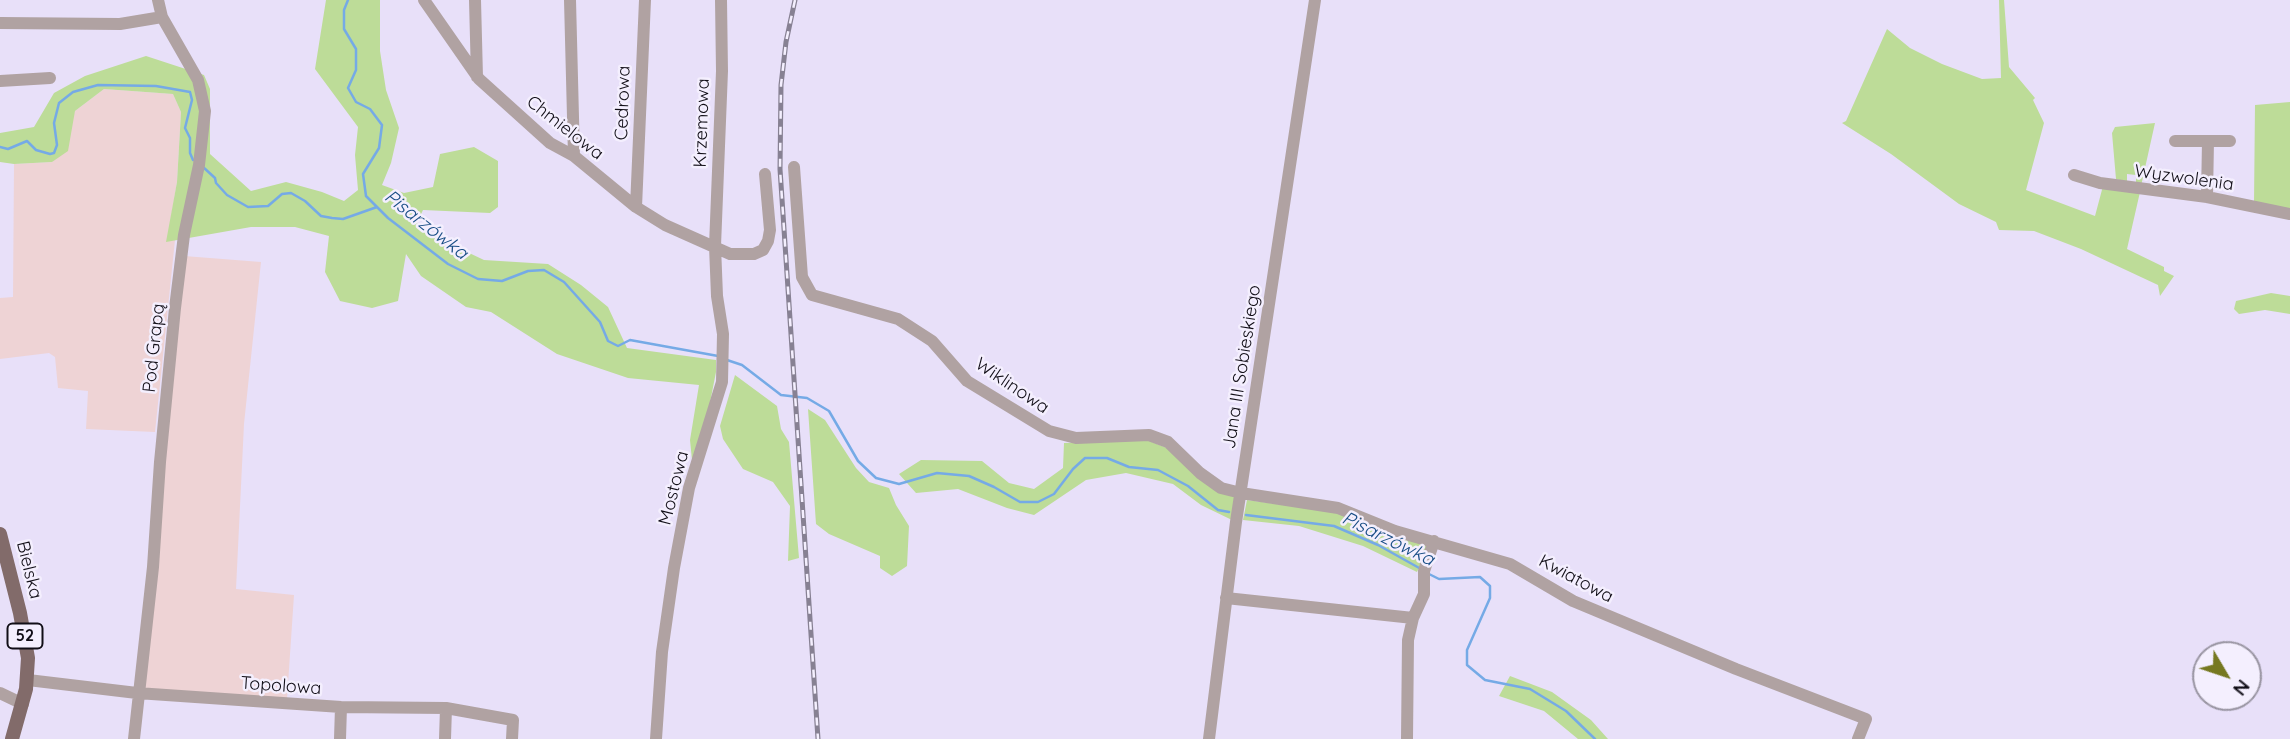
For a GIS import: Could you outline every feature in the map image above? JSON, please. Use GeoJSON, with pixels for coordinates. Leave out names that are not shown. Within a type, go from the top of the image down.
{"type":"FeatureCollection","features":[{"type":"Feature","properties":{"kind":"main road","name":"Bielska"},"geometry":{"type":"LineString","coordinates":[[0,534],[27,647],[27,680],[12,739]]}},
{"type":"Feature","properties":{"kind":"street"},"geometry":{"type":"LineString","coordinates":[[0,23],[120,24],[162,17],[158,0]]}},
{"type":"Feature","properties":{"kind":"street","name":"Chmielowa"},"geometry":{"type":"LineString","coordinates":[[424,0],[477,77],[550,143],[573,156],[636,207],[665,225],[715,246]]}},
{"type":"Feature","properties":{"kind":"street"},"geometry":{"type":"LineString","coordinates":[[475,0],[477,77]]}},
{"type":"Feature","properties":{"kind":"street"},"geometry":{"type":"LineString","coordinates":[[570,0],[573,156]]}},
{"type":"Feature","properties":{"kind":"street","name":"Cedrowa"},"geometry":{"type":"LineString","coordinates":[[636,207],[645,0]]}},
{"type":"Feature","properties":{"kind":"street","name":"Krzemowa"},"geometry":{"type":"LineString","coordinates":[[715,246],[722,71],[721,0]]}},
{"type":"Feature","properties":{"kind":"street","name":"Jana III Sobieskiego"},"geometry":{"type":"LineString","coordinates":[[1209,739],[1236,522],[1315,0]]}},
{"type":"Feature","properties":{"kind":"street","name":"Pod Grapą"},"geometry":{"type":"LineString","coordinates":[[134,739],[153,567],[175,308],[205,111],[198,80],[162,17]]}},
{"type":"Feature","properties":{"kind":"street"},"geometry":{"type":"LineString","coordinates":[[0,81],[50,78]]}},
{"type":"Feature","properties":{"kind":"street"},"geometry":{"type":"LineString","coordinates":[[2175,141],[2230,141]]}},
{"type":"Feature","properties":{"kind":"street"},"geometry":{"type":"LineString","coordinates":[[2207,141],[2207,197]]}},
{"type":"Feature","properties":{"kind":"street","name":"Wiklinowa"},"geometry":{"type":"LineString","coordinates":[[794,167],[802,277],[812,295],[898,319],[932,341],[967,381],[1049,431],[1076,438],[1149,435],[1168,442],[1221,488],[1241,494]]}},
{"type":"Feature","properties":{"kind":"street"},"geometry":{"type":"LineString","coordinates":[[715,246],[730,254],[754,254],[763,250],[770,230],[765,174]]}},
{"type":"Feature","properties":{"kind":"street","name":"Wyzwolenia"},"geometry":{"type":"LineString","coordinates":[[2074,175],[2100,183],[2207,197],[2290,214]]}},
{"type":"Feature","properties":{"kind":"street","name":"Mostowa"},"geometry":{"type":"LineString","coordinates":[[656,739],[662,652],[684,515],[689,488],[722,382],[723,334],[717,296],[715,246]]}},
{"type":"Feature","properties":{"kind":"street","name":"Kwiatowa"},"geometry":{"type":"LineString","coordinates":[[1241,494],[1338,508],[1395,531],[1510,564],[1591,609],[1866,719],[1858,739]]}},
{"type":"Feature","properties":{"kind":"street"},"geometry":{"type":"LineString","coordinates":[[1408,739],[1407,652],[1413,618],[1424,594],[1424,571],[1434,541]]}},
{"type":"Feature","properties":{"kind":"street"},"geometry":{"type":"LineString","coordinates":[[1226,598],[1413,618]]}},
{"type":"Feature","properties":{"kind":"street","name":"Topolowa"},"geometry":{"type":"LineString","coordinates":[[27,680],[138,693],[341,707],[446,708],[513,720],[512,739]]}},
{"type":"Feature","properties":{"kind":"street"},"geometry":{"type":"LineString","coordinates":[[0,693],[23,704]]}},
{"type":"Feature","properties":{"kind":"street"},"geometry":{"type":"LineString","coordinates":[[340,739],[341,707]]}},
{"type":"Feature","properties":{"kind":"street"},"geometry":{"type":"LineString","coordinates":[[444,739],[446,708]]}},
{"type":"Feature","properties":{"kind":"shaded area"},"geometry":{"type":"Polygon","coordinates":[[[104,89],[173,94],[181,112],[177,182],[167,241],[175,240],[155,432],[86,429],[88,391],[58,388],[55,357],[49,353],[0,359],[0,298],[13,297],[14,164],[52,162],[75,111],[104,89]]]}},
{"type":"Feature","properties":{"kind":"shaded area"},"geometry":{"type":"Polygon","coordinates":[[[184,256],[261,262],[244,424],[236,589],[294,595],[287,699],[141,691],[184,256]]]}},
{"type":"Feature","properties":{"kind":"green space"},"geometry":{"type":"Polygon","coordinates":[[[326,0],[380,0],[380,51],[386,90],[399,128],[391,163],[382,185],[404,193],[433,187],[440,154],[474,147],[498,161],[498,207],[490,213],[423,210],[417,223],[429,234],[484,260],[548,264],[581,285],[608,307],[627,348],[716,360],[706,423],[692,460],[690,440],[699,385],[628,378],[557,354],[491,312],[466,307],[421,276],[406,254],[398,301],[372,308],[340,301],[325,272],[329,236],[295,227],[251,227],[166,242],[177,182],[181,112],[173,94],[104,89],[75,111],[68,151],[52,162],[0,162],[0,133],[34,127],[54,93],[85,76],[146,56],[204,75],[210,89],[210,154],[251,191],[286,182],[344,201],[358,190],[355,155],[358,127],[315,69],[326,0]]]}},
{"type":"Feature","properties":{"kind":"green space"},"geometry":{"type":"Polygon","coordinates":[[[1999,0],[2004,0],[2009,67],[2035,98],[2033,100],[2044,123],[2026,190],[2095,216],[2103,186],[2140,192],[2127,249],[2164,267],[2164,271],[2174,276],[2160,296],[2158,285],[2081,249],[2034,231],[1999,230],[1996,222],[1959,204],[1891,154],[1842,123],[1846,121],[1887,29],[1910,48],[1942,64],[1982,79],[2001,78],[1999,0]]]}},
{"type":"Feature","properties":{"kind":"green space"},"geometry":{"type":"Polygon","coordinates":[[[2290,102],[2290,210],[2254,203],[2255,105],[2290,102]]]}},
{"type":"Feature","properties":{"kind":"green space"},"geometry":{"type":"Polygon","coordinates":[[[2155,123],[2141,186],[2136,186],[2136,175],[2127,174],[2127,182],[2116,179],[2112,133],[2115,127],[2155,123]]]}},
{"type":"Feature","properties":{"kind":"green space"},"geometry":{"type":"Polygon","coordinates":[[[2271,293],[2290,296],[2290,314],[2265,310],[2239,314],[2234,309],[2236,301],[2271,293]]]}},
{"type":"Feature","properties":{"kind":"green space"},"geometry":{"type":"Polygon","coordinates":[[[735,375],[777,406],[781,429],[789,442],[799,558],[788,561],[790,506],[773,482],[743,469],[723,439],[720,426],[735,375]]]}},
{"type":"Feature","properties":{"kind":"green space"},"geometry":{"type":"Polygon","coordinates":[[[808,409],[825,420],[856,468],[869,482],[889,488],[909,526],[907,566],[892,576],[880,568],[880,556],[829,534],[816,524],[808,409]]]}},
{"type":"Feature","properties":{"kind":"green space"},"geometry":{"type":"Polygon","coordinates":[[[1147,440],[1167,448],[1235,497],[1232,520],[1201,505],[1173,484],[1126,473],[1086,480],[1034,515],[1007,508],[958,489],[916,493],[899,474],[921,460],[982,461],[1009,483],[1034,489],[1063,468],[1064,443],[1147,440]]]}},
{"type":"Feature","properties":{"kind":"green space"},"geometry":{"type":"Polygon","coordinates":[[[1247,500],[1336,512],[1429,546],[1417,572],[1363,546],[1299,526],[1243,520],[1247,500]]]}},
{"type":"Feature","properties":{"kind":"green space"},"geometry":{"type":"Polygon","coordinates":[[[1510,676],[1552,692],[1591,720],[1608,739],[1578,739],[1544,711],[1499,696],[1510,676]]]}},
{"type":"Feature","properties":{"kind":"waterway","name":"Pisarzówka"},"geometry":{"type":"LineString","coordinates":[[348,0],[344,10],[344,29],[356,49],[356,70],[348,88],[356,102],[370,109],[382,125],[379,148],[363,174],[366,196],[388,218],[448,264],[478,279],[502,281],[528,271],[544,270],[564,282],[600,322],[608,341],[618,346],[630,340],[718,356]]}},
{"type":"Feature","properties":{"kind":"waterway"},"geometry":{"type":"LineString","coordinates":[[0,147],[8,149],[27,141],[36,150],[54,153],[57,145],[54,123],[59,103],[73,92],[98,85],[156,86],[190,92],[192,100],[185,128],[190,138],[193,160]]}},
{"type":"Feature","properties":{"kind":"waterway"},"geometry":{"type":"LineString","coordinates":[[203,167],[227,195],[248,207],[268,206],[282,194],[291,193],[305,201],[321,216],[332,218],[343,219],[377,207]]}},
{"type":"Feature","properties":{"kind":"waterway","name":"Pisarzówka"},"geometry":{"type":"LineString","coordinates":[[727,360],[742,365],[781,395],[807,398],[829,411],[858,461],[876,478],[899,484],[937,473],[969,476],[1020,502],[1038,502],[1054,494],[1085,458],[1107,458],[1129,467],[1158,470],[1188,486],[1218,510],[1229,512]]}},
{"type":"Feature","properties":{"kind":"waterway","name":"Pisarzówka"},"geometry":{"type":"LineString","coordinates":[[1246,515],[1334,526],[1378,545],[1421,569]]}},
{"type":"Feature","properties":{"kind":"waterway","name":"Pisarzówka"},"geometry":{"type":"LineString","coordinates":[[1429,574],[1439,579],[1480,577],[1490,586],[1490,598],[1467,650],[1467,665],[1485,680],[1530,689],[1566,711],[1595,739]]}},
{"type":"Feature","properties":{"kind":"railway"},"geometry":{"type":"LineString","coordinates":[[795,0],[781,85],[780,169],[818,739]]}}]}
